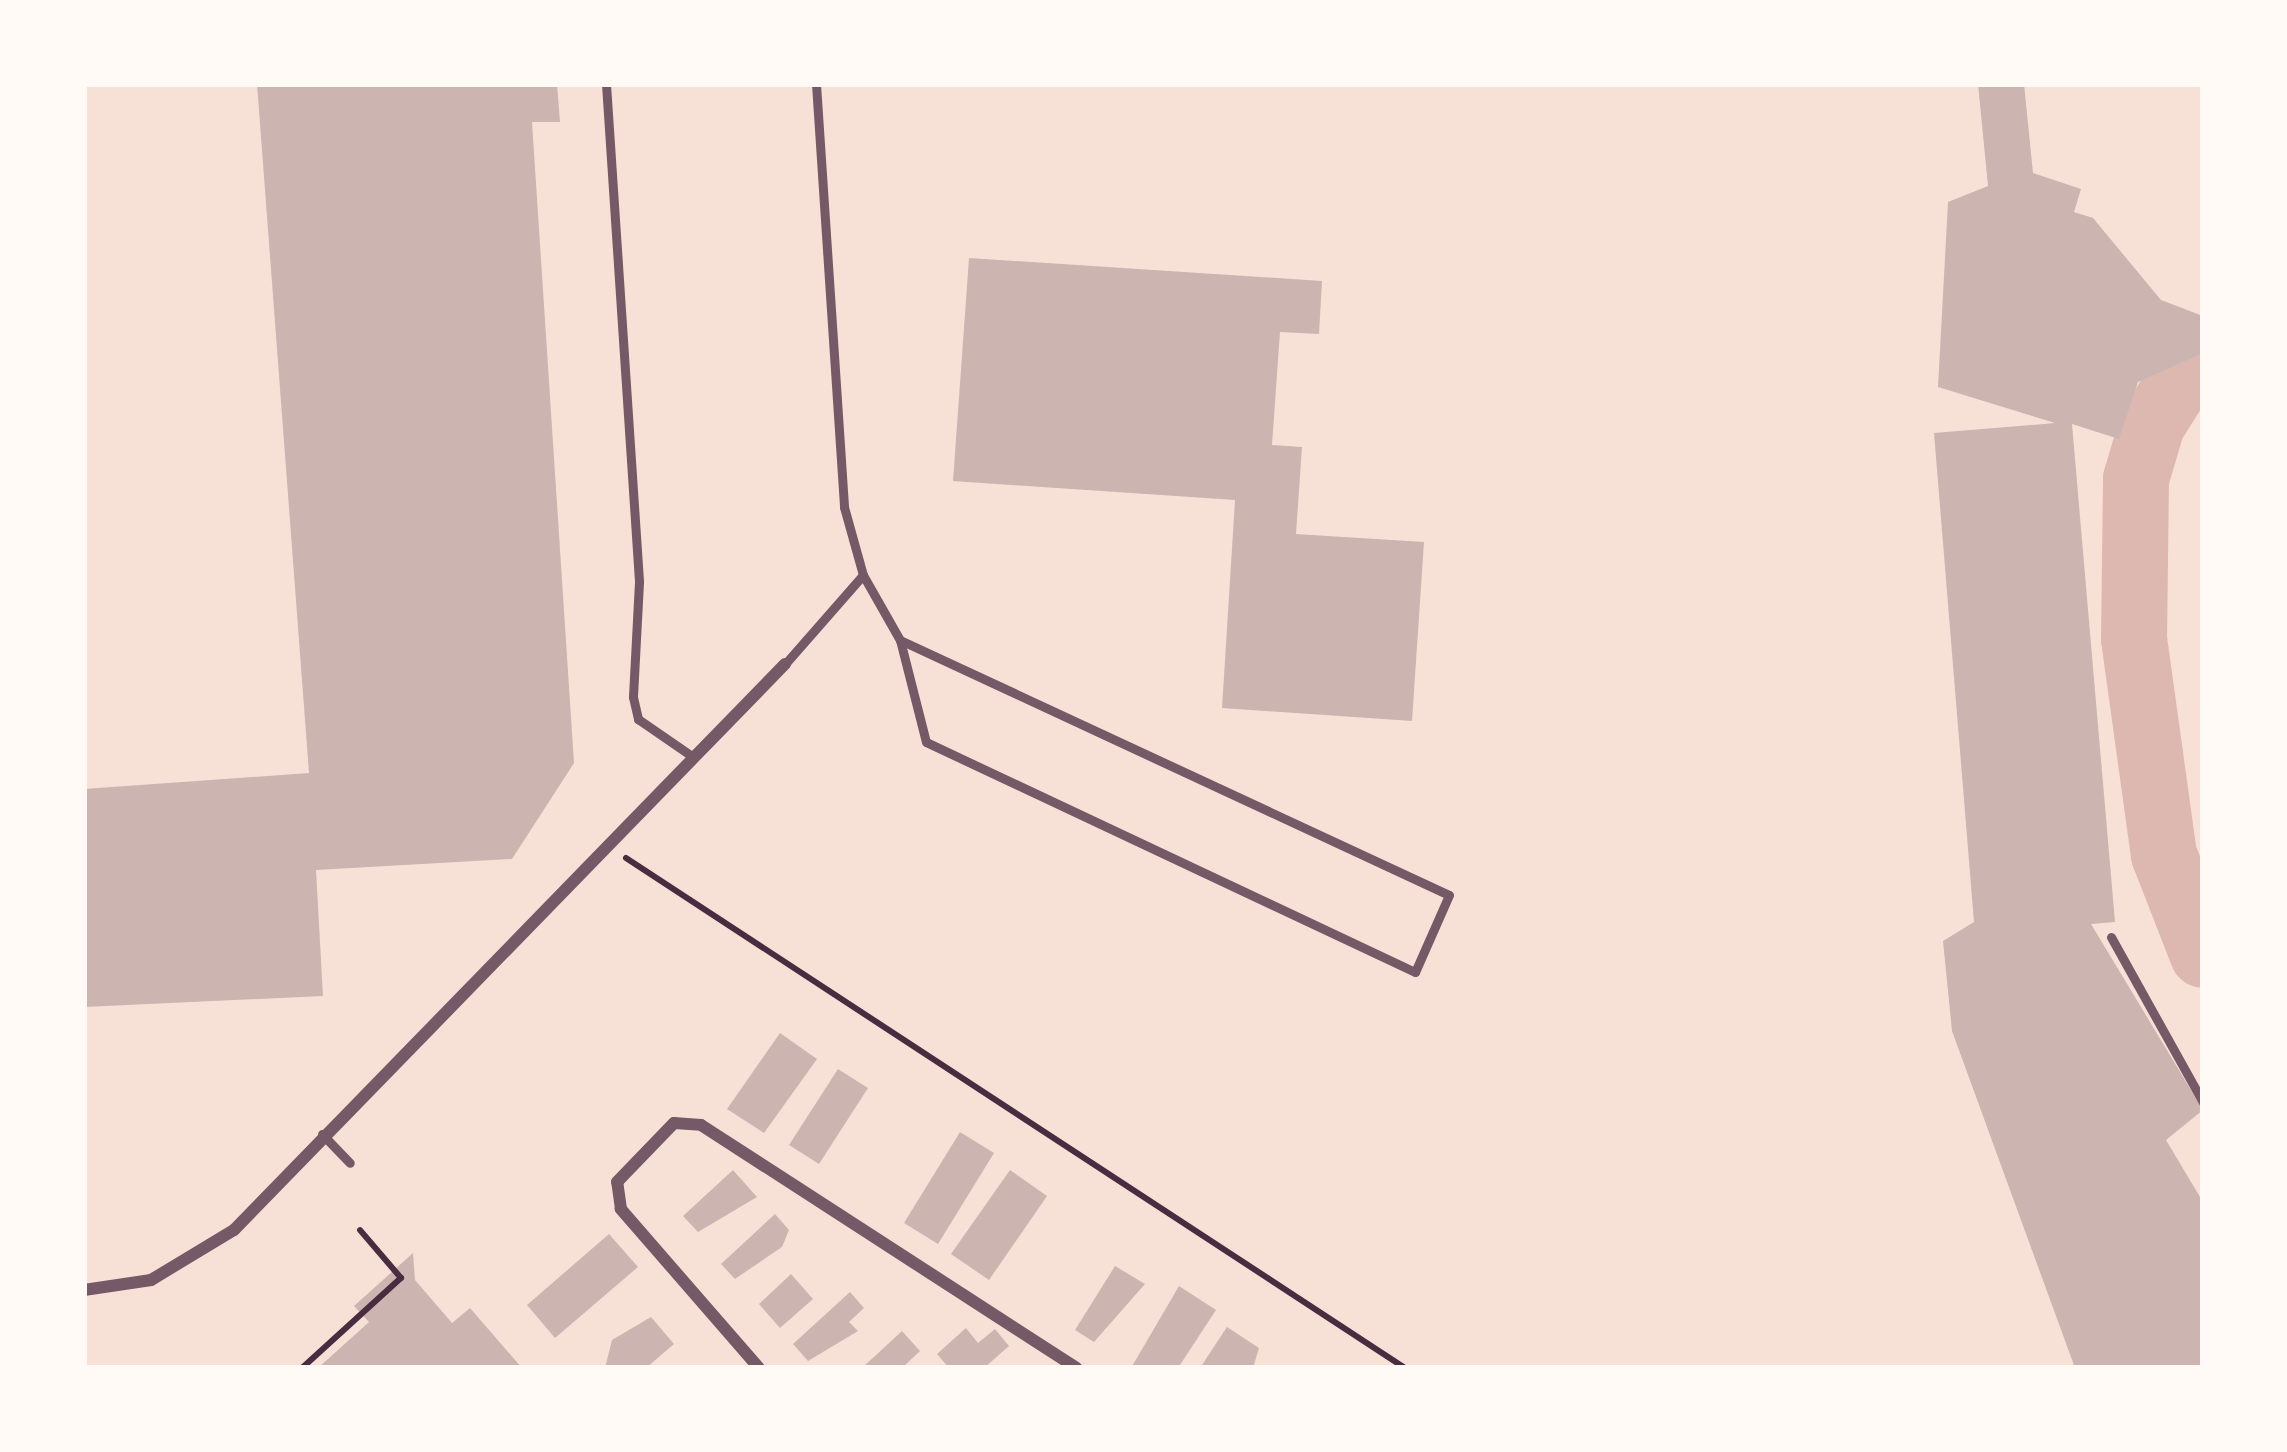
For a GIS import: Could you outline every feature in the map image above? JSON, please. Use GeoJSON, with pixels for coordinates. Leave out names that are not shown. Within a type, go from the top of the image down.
{"type":"FeatureCollection","features":[{"type":"Feature","properties":{"kind":"street"},"geometry":{"type":"LineString","coordinates":[[84,1290],[152,1280],[210,1250],[603,842],[785,664]]}},
{"type":"Feature","properties":{"kind":"street"},"geometry":{"type":"LineString","coordinates":[[759,1368],[621,1209],[617,1182],[674,1123],[701,1124],[1076,1368]]}},
{"type":"Feature","properties":{"kind":"lane"},"geometry":{"type":"LineString","coordinates":[[607,84],[639,582],[633,698],[638,719],[693,757]]}},
{"type":"Feature","properties":{"kind":"lane"},"geometry":{"type":"LineString","coordinates":[[819,88],[844,507],[863,575],[900,640],[926,742],[1415,972],[1449,895],[900,640]]}},
{"type":"Feature","properties":{"kind":"lane"},"geometry":{"type":"LineString","coordinates":[[785,664],[863,575]]}},
{"type":"Feature","properties":{"kind":"lane"},"geometry":{"type":"LineString","coordinates":[[2111,937],[2203,1102]]}},
{"type":"Feature","properties":{"kind":"lane"},"geometry":{"type":"LineString","coordinates":[[322,1134],[350,1163]]}},
{"type":"Feature","properties":{"kind":"path"},"geometry":{"type":"LineString","coordinates":[[603,842],[1405,1368]]}},
{"type":"Feature","properties":{"kind":"path"},"geometry":{"type":"LineString","coordinates":[[302,1368],[401,1278],[360,1230]]}},
{"type":"Feature","properties":{"kind":"building"},"geometry":{"type":"Polygon","coordinates":[[[257,84],[557,84],[560,122],[532,122],[574,763],[512,859],[316,870],[323,996],[84,1007],[84,789],[309,773],[257,84]]]}},
{"type":"Feature","properties":{"kind":"building"},"geometry":{"type":"Polygon","coordinates":[[[1978,84],[2024,84],[2033,173],[2081,189],[2074,212],[2093,218],[2161,300],[2203,316],[2203,353],[2138,382],[2119,439],[2072,424],[2115,922],[2091,924],[2203,1110],[2166,1140],[2203,1202],[2203,1368],[2075,1368],[1952,1031],[1943,941],[1974,922],[1934,433],[2055,423],[1938,387],[1948,202],[1988,186],[1978,84]]]}},
{"type":"Feature","properties":{"kind":"building"},"geometry":{"type":"Polygon","coordinates":[[[969,258],[1322,281],[1319,334],[1280,332],[1272,445],[1302,447],[1296,534],[1424,542],[1412,721],[1222,708],[1235,500],[953,481],[969,258]]]}},
{"type":"Feature","properties":{"kind":"building"},"geometry":{"type":"Polygon","coordinates":[[[780,1033],[817,1059],[764,1133],[727,1109],[780,1033]]]}},
{"type":"Feature","properties":{"kind":"building"},"geometry":{"type":"Polygon","coordinates":[[[838,1069],[868,1088],[819,1164],[789,1145],[838,1069]]]}},
{"type":"Feature","properties":{"kind":"building"},"geometry":{"type":"Polygon","coordinates":[[[960,1132],[994,1153],[938,1244],[904,1223],[960,1132]]]}},
{"type":"Feature","properties":{"kind":"building"},"geometry":{"type":"Polygon","coordinates":[[[733,1170],[757,1197],[698,1232],[683,1216],[733,1170]]]}},
{"type":"Feature","properties":{"kind":"building"},"geometry":{"type":"Polygon","coordinates":[[[1010,1170],[1047,1196],[989,1280],[951,1254],[1010,1170]]]}},
{"type":"Feature","properties":{"kind":"building"},"geometry":{"type":"Polygon","coordinates":[[[775,1214],[789,1230],[782,1247],[735,1279],[721,1264],[775,1214]]]}},
{"type":"Feature","properties":{"kind":"building"},"geometry":{"type":"Polygon","coordinates":[[[609,1234],[638,1267],[555,1338],[527,1305],[609,1234]]]}},
{"type":"Feature","properties":{"kind":"building"},"geometry":{"type":"Polygon","coordinates":[[[413,1253],[415,1280],[452,1323],[470,1308],[522,1368],[318,1368],[369,1322],[354,1306],[413,1253]]]}},
{"type":"Feature","properties":{"kind":"building"},"geometry":{"type":"Polygon","coordinates":[[[1115,1266],[1145,1284],[1094,1342],[1075,1330],[1115,1266]]]}},
{"type":"Feature","properties":{"kind":"building"},"geometry":{"type":"Polygon","coordinates":[[[791,1274],[813,1299],[780,1328],[759,1304],[791,1274]]]}},
{"type":"Feature","properties":{"kind":"building"},"geometry":{"type":"Polygon","coordinates":[[[1179,1286],[1216,1310],[1178,1368],[1131,1368],[1179,1286]]]}},
{"type":"Feature","properties":{"kind":"building"},"geometry":{"type":"Polygon","coordinates":[[[850,1292],[864,1308],[849,1322],[858,1331],[808,1361],[793,1344],[850,1292]]]}},
{"type":"Feature","properties":{"kind":"building"},"geometry":{"type":"Polygon","coordinates":[[[651,1317],[674,1344],[646,1368],[605,1368],[612,1340],[651,1317]]]}},
{"type":"Feature","properties":{"kind":"building"},"geometry":{"type":"Polygon","coordinates":[[[1227,1327],[1259,1348],[1253,1368],[1200,1368],[1227,1327]]]}},
{"type":"Feature","properties":{"kind":"building"},"geometry":{"type":"Polygon","coordinates":[[[966,1328],[978,1343],[995,1329],[1009,1346],[984,1368],[949,1368],[937,1354],[966,1328]]]}},
{"type":"Feature","properties":{"kind":"building"},"geometry":{"type":"Polygon","coordinates":[[[902,1331],[920,1351],[902,1368],[862,1368],[902,1331]]]}},
{"type":"Feature","properties":{"kind":"waterway"},"geometry":{"type":"LineString","coordinates":[[2203,366],[2184,374],[2152,425],[2136,479],[2134,639],[2164,855],[2203,955]]}}]}
